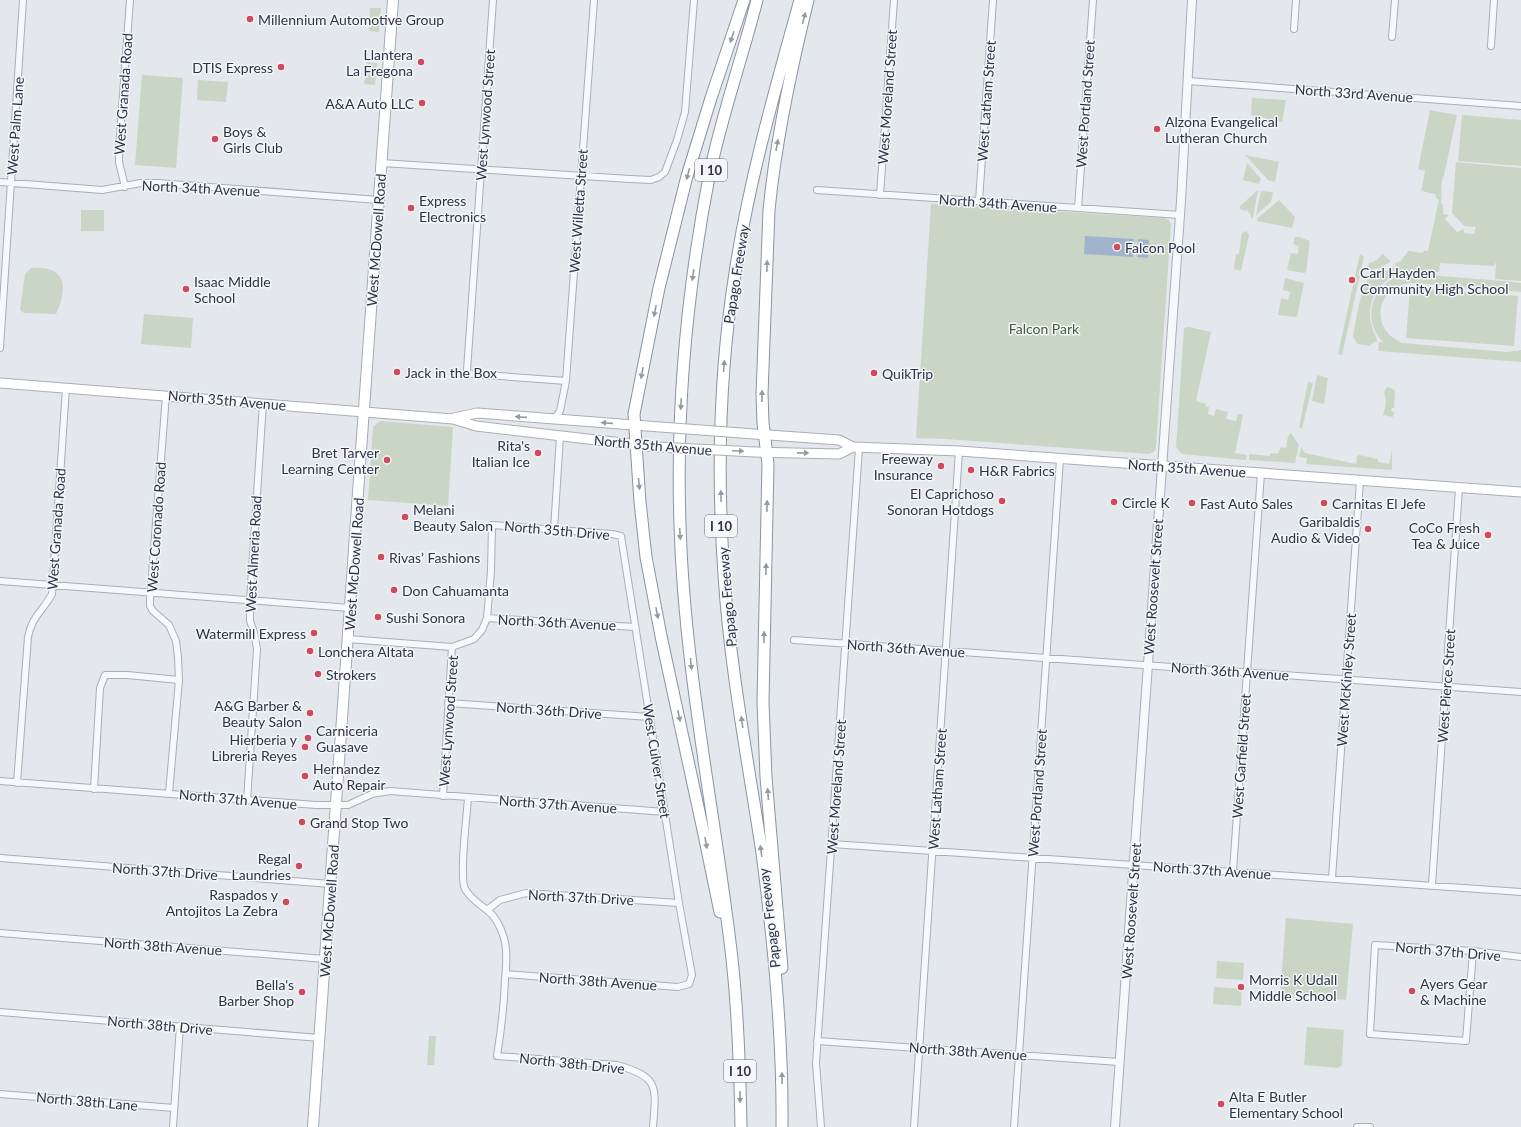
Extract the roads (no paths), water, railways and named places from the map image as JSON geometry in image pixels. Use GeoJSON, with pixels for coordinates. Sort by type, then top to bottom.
{"type":"FeatureCollection","features":[{"type":"Feature","properties":{"kind":"highway"},"geometry":{"type":"LineString","coordinates":[[737,1016],[721,921],[703,830],[661,636],[646,557],[641,445],[635,425],[634,414],[658,296],[678,209],[694,150],[744,0]]}},
{"type":"Feature","properties":{"kind":"highway","name":"I 10"},"geometry":{"type":"LineString","coordinates":[[741,1127],[740,1053],[732,953],[691,666],[683,588],[678,464],[679,426],[685,350],[700,229],[710,175],[757,0]]}},
{"type":"Feature","properties":{"kind":"highway","name":"Papago Freeway"},"geometry":{"type":"LineString","coordinates":[[782,1127],[782,1057],[772,928],[735,681],[727,613],[720,482],[721,414],[729,318],[742,229],[760,146],[800,0]]}},
{"type":"Feature","properties":{"kind":"highway"},"geometry":{"type":"LineString","coordinates":[[782,1057],[782,952],[772,854],[763,702],[768,464],[767,453],[760,434],[771,184],[776,146],[808,0]]}},
{"type":"Feature","properties":{"kind":"main road","name":"West McDowell Road"},"geometry":{"type":"LineString","coordinates":[[313,1127],[393,0]]}},
{"type":"Feature","properties":{"kind":"main road","name":"North 35th Avenue"},"geometry":{"type":"LineString","coordinates":[[0,383],[453,419],[476,426],[641,445],[767,453],[839,454],[856,448],[959,451],[1521,492]]}},
{"type":"Feature","properties":{"kind":"main road","name":"North 35th Avenue"},"geometry":{"type":"LineString","coordinates":[[453,419],[477,413],[839,440],[856,448]]}},
{"type":"Feature","properties":{"kind":"street","name":"West Palm Lane"},"geometry":{"type":"LineString","coordinates":[[0,348],[23,0]]}},
{"type":"Feature","properties":{"kind":"street","name":"West Granada Road"},"geometry":{"type":"LineString","coordinates":[[126,187],[120,167],[119,149],[130,0]]}},
{"type":"Feature","properties":{"kind":"street","name":"West Lynwood Street"},"geometry":{"type":"LineString","coordinates":[[493,0],[467,370],[468,373],[472,374],[566,381]]}},
{"type":"Feature","properties":{"kind":"street","name":"West Willetta Street"},"geometry":{"type":"LineString","coordinates":[[554,419],[560,411],[566,381],[594,0]]}},
{"type":"Feature","properties":{"kind":"street"},"geometry":{"type":"LineString","coordinates":[[382,163],[651,180],[659,177],[665,172],[677,140],[685,112],[694,0]]}},
{"type":"Feature","properties":{"kind":"street","name":"West Moreland Street"},"geometry":{"type":"LineString","coordinates":[[880,195],[894,0]]}},
{"type":"Feature","properties":{"kind":"street","name":"West Latham Street"},"geometry":{"type":"LineString","coordinates":[[979,201],[993,0]]}},
{"type":"Feature","properties":{"kind":"street","name":"West Portland Street"},"geometry":{"type":"LineString","coordinates":[[1078,208],[1093,0]]}},
{"type":"Feature","properties":{"kind":"street","name":"West Roosevelt Street"},"geometry":{"type":"LineString","coordinates":[[1115,1127],[1135,865],[1180,215],[1192,0]]}},
{"type":"Feature","properties":{"kind":"street"},"geometry":{"type":"LineString","coordinates":[[1294,29],[1296,0]]}},
{"type":"Feature","properties":{"kind":"street"},"geometry":{"type":"LineString","coordinates":[[1392,37],[1395,0]]}},
{"type":"Feature","properties":{"kind":"street"},"geometry":{"type":"LineString","coordinates":[[1490,46],[1494,0]]}},
{"type":"Feature","properties":{"kind":"street","name":"North 33rd Avenue"},"geometry":{"type":"LineString","coordinates":[[1188,81],[1521,106]]}},
{"type":"Feature","properties":{"kind":"street","name":"North 34th Avenue"},"geometry":{"type":"LineString","coordinates":[[0,182],[102,190],[126,187],[141,183],[158,183],[379,200]]}},
{"type":"Feature","properties":{"kind":"street","name":"North 34th Avenue"},"geometry":{"type":"LineString","coordinates":[[817,190],[1180,215]]}},
{"type":"Feature","properties":{"kind":"street","name":"West Granada Road"},"geometry":{"type":"LineString","coordinates":[[18,783],[28,637],[32,621],[52,594],[66,388]]}},
{"type":"Feature","properties":{"kind":"street","name":"West Coronado Road"},"geometry":{"type":"LineString","coordinates":[[166,395],[150,606],[153,611],[169,625],[176,642],[179,680],[169,793]]}},
{"type":"Feature","properties":{"kind":"street","name":"West Almeria Road"},"geometry":{"type":"LineString","coordinates":[[247,801],[257,649],[254,632],[250,621],[250,601],[263,403]]}},
{"type":"Feature","properties":{"kind":"street"},"geometry":{"type":"LineString","coordinates":[[554,530],[560,436]]}},
{"type":"Feature","properties":{"kind":"street","name":"West Moreland Street"},"geometry":{"type":"LineString","coordinates":[[821,1127],[816,1078],[817,1040],[846,643],[856,448]]}},
{"type":"Feature","properties":{"kind":"street","name":"West Latham Street"},"geometry":{"type":"LineString","coordinates":[[914,1127],[959,451]]}},
{"type":"Feature","properties":{"kind":"street","name":"West Portland Street"},"geometry":{"type":"LineString","coordinates":[[1014,1127],[1060,459]]}},
{"type":"Feature","properties":{"kind":"street","name":"West Garfield Street"},"geometry":{"type":"LineString","coordinates":[[1233,871],[1261,473]]}},
{"type":"Feature","properties":{"kind":"street","name":"West McKinley Street"},"geometry":{"type":"LineString","coordinates":[[1332,878],[1360,481]]}},
{"type":"Feature","properties":{"kind":"street","name":"West Pierce Street"},"geometry":{"type":"LineString","coordinates":[[1432,885],[1459,488]]}},
{"type":"Feature","properties":{"kind":"street","name":"North 35th Drive"},"geometry":{"type":"LineString","coordinates":[[487,618],[492,525],[612,534],[621,536]]}},
{"type":"Feature","properties":{"kind":"street","name":"West Culver Street"},"geometry":{"type":"LineString","coordinates":[[621,536],[679,903],[692,975],[689,984]]}},
{"type":"Feature","properties":{"kind":"street"},"geometry":{"type":"LineString","coordinates":[[0,581],[151,594],[350,608]]}},
{"type":"Feature","properties":{"kind":"street","name":"North 36th Avenue"},"geometry":{"type":"LineString","coordinates":[[348,639],[452,647],[474,639],[482,630],[487,618],[636,627]]}},
{"type":"Feature","properties":{"kind":"street","name":"North 36th Avenue"},"geometry":{"type":"LineString","coordinates":[[794,640],[1521,692]]}},
{"type":"Feature","properties":{"kind":"street","name":"West Lynwood Street"},"geometry":{"type":"LineString","coordinates":[[443,796],[452,647]]}},
{"type":"Feature","properties":{"kind":"street"},"geometry":{"type":"LineString","coordinates":[[94,789],[100,688],[105,675],[128,675],[179,680]]}},
{"type":"Feature","properties":{"kind":"street","name":"North 36th Drive"},"geometry":{"type":"LineString","coordinates":[[448,703],[650,717]]}},
{"type":"Feature","properties":{"kind":"street","name":"North 37th Avenue"},"geometry":{"type":"LineString","coordinates":[[0,782],[169,793],[247,801],[336,805],[348,804],[365,796],[380,792],[394,791],[468,798],[665,812]]}},
{"type":"Feature","properties":{"kind":"street"},"geometry":{"type":"LineString","coordinates":[[468,798],[464,845],[464,888],[497,922],[505,938],[506,974]]}},
{"type":"Feature","properties":{"kind":"street","name":"North 37th Avenue"},"geometry":{"type":"LineString","coordinates":[[832,844],[1521,892]]}},
{"type":"Feature","properties":{"kind":"street","name":"North 37th Drive"},"geometry":{"type":"LineString","coordinates":[[0,858],[331,884]]}},
{"type":"Feature","properties":{"kind":"street","name":"North 37th Drive"},"geometry":{"type":"LineString","coordinates":[[487,910],[500,900],[526,893],[679,903]]}},
{"type":"Feature","properties":{"kind":"street","name":"North 38th Avenue"},"geometry":{"type":"LineString","coordinates":[[0,933],[325,959]]}},
{"type":"Feature","properties":{"kind":"street","name":"North 37th Drive"},"geometry":{"type":"LineString","coordinates":[[1473,951],[1466,1041],[1370,1034],[1375,944],[1473,951],[1521,957]]}},
{"type":"Feature","properties":{"kind":"street","name":"North 38th Avenue"},"geometry":{"type":"LineString","coordinates":[[506,974],[678,987],[689,984]]}},
{"type":"Feature","properties":{"kind":"street","name":"North 38th Drive"},"geometry":{"type":"LineString","coordinates":[[506,974],[503,1020],[497,1056],[617,1065],[630,1068],[645,1075],[652,1084],[656,1096],[654,1127]]}},
{"type":"Feature","properties":{"kind":"street","name":"North 38th Drive"},"geometry":{"type":"LineString","coordinates":[[0,1012],[320,1038]]}},
{"type":"Feature","properties":{"kind":"street"},"geometry":{"type":"LineString","coordinates":[[173,1127],[180,1026]]}},
{"type":"Feature","properties":{"kind":"street","name":"North 38th Avenue"},"geometry":{"type":"LineString","coordinates":[[817,1040],[1119,1062]]}},
{"type":"Feature","properties":{"kind":"street","name":"North 38th Lane"},"geometry":{"type":"LineString","coordinates":[[0,1094],[174,1108]]}},
{"type":"Feature","properties":{"kind":"street"},"geometry":{"type":"LineString","coordinates":[[1358,1127],[1370,1127]]}},
{"type":"Feature","properties":{"kind":"water"},"geometry":{"type":"Polygon","coordinates":[[[1085,236],[1134,239],[1133,257],[1084,254],[1085,236]]]}},
{"type":"Feature","properties":{"kind":"water"},"geometry":{"type":"Polygon","coordinates":[[[1138,239],[1149,240],[1148,258],[1137,257],[1138,239]]]}},
{"type":"Feature","properties":{"kind":"place","name":"Millennium Automotive Group"},"geometry":{"type":"Point","coordinates":[250,19]}},
{"type":"Feature","properties":{"kind":"place","name":"Llantera La Fregona"},"geometry":{"type":"Point","coordinates":[421,62]}},
{"type":"Feature","properties":{"kind":"place","name":"DTIS Express"},"geometry":{"type":"Point","coordinates":[281,67]}},
{"type":"Feature","properties":{"kind":"place","name":"A&A Auto LLC"},"geometry":{"type":"Point","coordinates":[422,103]}},
{"type":"Feature","properties":{"kind":"place","name":"Alzona Evangelical Lutheran Church"},"geometry":{"type":"Point","coordinates":[1157,129]}},
{"type":"Feature","properties":{"kind":"place","name":"Boys & Girls Club"},"geometry":{"type":"Point","coordinates":[215,139]}},
{"type":"Feature","properties":{"kind":"place","name":"Express Electronics"},"geometry":{"type":"Point","coordinates":[411,208]}},
{"type":"Feature","properties":{"kind":"place","name":"Falcon Pool"},"geometry":{"type":"Point","coordinates":[1117,247]}},
{"type":"Feature","properties":{"kind":"place","name":"Carl Hayden Community High School"},"geometry":{"type":"Point","coordinates":[1352,280]}},
{"type":"Feature","properties":{"kind":"place","name":"Isaac Middle School"},"geometry":{"type":"Point","coordinates":[186,289]}},
{"type":"Feature","properties":{"kind":"place","name":"Jack in the Box"},"geometry":{"type":"Point","coordinates":[397,372]}},
{"type":"Feature","properties":{"kind":"place","name":"QuikTrip"},"geometry":{"type":"Point","coordinates":[874,373]}},
{"type":"Feature","properties":{"kind":"place","name":"Rita's Italian Ice"},"geometry":{"type":"Point","coordinates":[538,453]}},
{"type":"Feature","properties":{"kind":"place","name":"Bret Tarver Learning Center"},"geometry":{"type":"Point","coordinates":[387,460]}},
{"type":"Feature","properties":{"kind":"place","name":"Freeway Insurance"},"geometry":{"type":"Point","coordinates":[941,466]}},
{"type":"Feature","properties":{"kind":"place","name":"H&R Fabrics"},"geometry":{"type":"Point","coordinates":[971,470]}},
{"type":"Feature","properties":{"kind":"place","name":"El Caprichoso Sonoran Hotdogs"},"geometry":{"type":"Point","coordinates":[1002,501]}},
{"type":"Feature","properties":{"kind":"place","name":"Circle K"},"geometry":{"type":"Point","coordinates":[1114,502]}},
{"type":"Feature","properties":{"kind":"place","name":"Fast Auto Sales"},"geometry":{"type":"Point","coordinates":[1192,503]}},
{"type":"Feature","properties":{"kind":"place","name":"Carnitas El Jefe"},"geometry":{"type":"Point","coordinates":[1324,503]}},
{"type":"Feature","properties":{"kind":"place","name":"Melani Beauty Salon"},"geometry":{"type":"Point","coordinates":[405,517]}},
{"type":"Feature","properties":{"kind":"place","name":"Garibaldis Audio & Video"},"geometry":{"type":"Point","coordinates":[1368,529]}},
{"type":"Feature","properties":{"kind":"place","name":"CoCo Fresh Tea & Juice"},"geometry":{"type":"Point","coordinates":[1488,535]}},
{"type":"Feature","properties":{"kind":"place","name":"Rivas’ Fashions"},"geometry":{"type":"Point","coordinates":[381,557]}},
{"type":"Feature","properties":{"kind":"place","name":"Don Cahuamanta"},"geometry":{"type":"Point","coordinates":[394,590]}},
{"type":"Feature","properties":{"kind":"place","name":"Sushi Sonora"},"geometry":{"type":"Point","coordinates":[378,617]}},
{"type":"Feature","properties":{"kind":"place","name":"Watermill Express"},"geometry":{"type":"Point","coordinates":[314,633]}},
{"type":"Feature","properties":{"kind":"place","name":"Lonchera Altata"},"geometry":{"type":"Point","coordinates":[310,651]}},
{"type":"Feature","properties":{"kind":"place","name":"Strokers"},"geometry":{"type":"Point","coordinates":[318,674]}},
{"type":"Feature","properties":{"kind":"place","name":"A&G Barber & Beauty Salon"},"geometry":{"type":"Point","coordinates":[310,713]}},
{"type":"Feature","properties":{"kind":"place","name":"Carniceria Guasave"},"geometry":{"type":"Point","coordinates":[308,738]}},
{"type":"Feature","properties":{"kind":"place","name":"Hierberia y Libreria Reyes"},"geometry":{"type":"Point","coordinates":[305,747]}},
{"type":"Feature","properties":{"kind":"place","name":"Hernandez Auto Repair"},"geometry":{"type":"Point","coordinates":[305,776]}},
{"type":"Feature","properties":{"kind":"place","name":"Grand Stop Two"},"geometry":{"type":"Point","coordinates":[302,822]}},
{"type":"Feature","properties":{"kind":"place","name":"Regal Laundries"},"geometry":{"type":"Point","coordinates":[299,866]}},
{"type":"Feature","properties":{"kind":"place","name":"Raspados y Antojitos La Zebra"},"geometry":{"type":"Point","coordinates":[286,902]}},
{"type":"Feature","properties":{"kind":"place","name":"Morris K Udall Middle School"},"geometry":{"type":"Point","coordinates":[1241,987]}},
{"type":"Feature","properties":{"kind":"place","name":"Ayers Gear & Machine"},"geometry":{"type":"Point","coordinates":[1412,991]}},
{"type":"Feature","properties":{"kind":"place","name":"Bella's Barber Shop"},"geometry":{"type":"Point","coordinates":[302,992]}},
{"type":"Feature","properties":{"kind":"place","name":"Alta E Butler Elementary School"},"geometry":{"type":"Point","coordinates":[1221,1104]}},
{"type":"Feature","properties":{"kind":"park label","name":"Falcon Park"},"geometry":{"type":"Point","coordinates":[1044,328]}}]}
